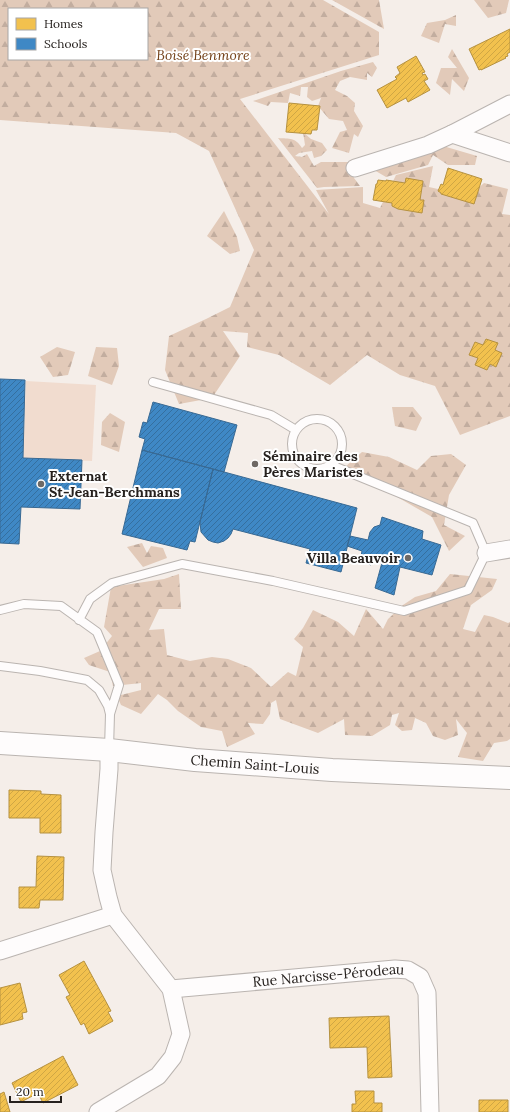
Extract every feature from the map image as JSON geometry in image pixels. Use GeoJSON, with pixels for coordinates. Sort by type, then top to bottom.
{"type":"FeatureCollection","features":[{"type":"Feature","properties":{"kind":"street"},"geometry":{"type":"LineString","coordinates":[[355,168],[428,145],[510,104]]}},
{"type":"Feature","properties":{"kind":"street"},"geometry":{"type":"LineString","coordinates":[[452,134],[510,152]]}},
{"type":"Feature","properties":{"kind":"street"},"geometry":{"type":"LineString","coordinates":[[486,553],[510,549]]}},
{"type":"Feature","properties":{"kind":"street","name":"Chemin Saint-Louis"},"geometry":{"type":"LineString","coordinates":[[0,743],[109,750],[195,760],[324,769],[510,778]]}},
{"type":"Feature","properties":{"kind":"street"},"geometry":{"type":"LineString","coordinates":[[98,1112],[158,1076],[173,1057],[181,1034],[171,989],[113,915],[108,897],[102,870],[109,750]]}},
{"type":"Feature","properties":{"kind":"street"},"geometry":{"type":"LineString","coordinates":[[0,952],[113,915]]}},
{"type":"Feature","properties":{"kind":"street","name":"Rue Narcisse-Pérodeau"},"geometry":{"type":"LineString","coordinates":[[171,989],[395,969],[408,970],[420,978],[427,993],[430,1112]]}},
{"type":"Feature","properties":{"kind":"lane"},"geometry":{"type":"LineString","coordinates":[[154,382],[271,415],[296,430]]}},
{"type":"Feature","properties":{"kind":"lane"},"geometry":{"type":"LineString","coordinates":[[308,420],[324,420],[331,423],[341,436],[342,444],[339,456],[331,465],[323,468],[315,469],[307,467],[294,455],[292,447],[296,430],[301,424],[308,420]]}},
{"type":"Feature","properties":{"kind":"lane"},"geometry":{"type":"LineString","coordinates":[[79,620],[90,599],[112,583],[182,564],[273,581],[404,611],[468,590],[486,553],[473,523],[331,465]]}},
{"type":"Feature","properties":{"kind":"lane"},"geometry":{"type":"LineString","coordinates":[[0,610],[24,604],[61,606],[97,632],[119,685],[110,714]]}},
{"type":"Feature","properties":{"kind":"lane"},"geometry":{"type":"LineString","coordinates":[[0,666],[40,671],[88,680],[99,690],[108,706],[110,714],[109,750]]}},
{"type":"Feature","properties":{"kind":"shaded area"},"geometry":{"type":"Polygon","coordinates":[[[26,381],[96,385],[92,461],[23,458],[26,381]]]}},
{"type":"Feature","properties":{"kind":"green space","name":"Boisé Benmore"},"geometry":{"type":"Polygon","coordinates":[[[0,0],[323,0],[379,32],[379,55],[240,99],[329,214],[316,190],[363,187],[363,203],[380,208],[396,175],[433,166],[429,187],[469,196],[484,183],[508,189],[502,214],[510,215],[510,416],[460,435],[435,386],[400,375],[367,355],[330,385],[279,355],[247,347],[248,333],[223,331],[240,356],[212,398],[179,404],[165,370],[169,336],[230,307],[254,250],[209,151],[176,133],[0,120],[0,0]]]}},
{"type":"Feature","properties":{"kind":"green space"},"geometry":{"type":"Polygon","coordinates":[[[332,0],[379,0],[384,29],[332,0]]]}},
{"type":"Feature","properties":{"kind":"green space"},"geometry":{"type":"Polygon","coordinates":[[[474,0],[509,0],[506,13],[488,18],[474,0]]]}},
{"type":"Feature","properties":{"kind":"green space"},"geometry":{"type":"Polygon","coordinates":[[[456,15],[456,26],[445,24],[439,43],[421,36],[427,23],[445,20],[456,15]]]}},
{"type":"Feature","properties":{"kind":"green space"},"geometry":{"type":"Polygon","coordinates":[[[452,49],[469,78],[464,91],[452,79],[450,95],[436,83],[441,68],[457,68],[448,57],[452,49]]]}},
{"type":"Feature","properties":{"kind":"green space"},"geometry":{"type":"Polygon","coordinates":[[[373,62],[377,68],[372,77],[367,73],[367,80],[350,77],[340,81],[335,90],[347,96],[355,103],[354,111],[363,126],[358,137],[354,134],[349,153],[332,148],[340,132],[347,130],[343,121],[329,119],[318,106],[321,98],[312,101],[307,97],[308,87],[301,87],[300,96],[290,93],[288,103],[271,102],[268,106],[253,101],[341,71],[373,62]]]}},
{"type":"Feature","properties":{"kind":"green space"},"geometry":{"type":"Polygon","coordinates":[[[303,132],[311,139],[322,143],[327,150],[321,156],[314,158],[312,151],[299,153],[295,156],[302,157],[307,154],[314,166],[321,162],[348,162],[354,178],[360,186],[317,188],[278,138],[294,140],[302,148],[305,145],[303,132]]]}},
{"type":"Feature","properties":{"kind":"green space"},"geometry":{"type":"Polygon","coordinates":[[[443,146],[477,156],[475,165],[448,165],[433,155],[428,165],[386,177],[374,170],[443,146]]]}},
{"type":"Feature","properties":{"kind":"green space"},"geometry":{"type":"Polygon","coordinates":[[[224,211],[237,237],[240,251],[230,254],[207,236],[224,211]]]}},
{"type":"Feature","properties":{"kind":"green space"},"geometry":{"type":"Polygon","coordinates":[[[57,347],[75,352],[68,375],[53,377],[40,357],[57,347]]]}},
{"type":"Feature","properties":{"kind":"green space"},"geometry":{"type":"Polygon","coordinates":[[[96,347],[117,348],[119,366],[112,385],[88,376],[96,347]]]}},
{"type":"Feature","properties":{"kind":"green space"},"geometry":{"type":"Polygon","coordinates":[[[392,407],[413,407],[422,418],[416,431],[395,426],[392,407]]]}},
{"type":"Feature","properties":{"kind":"green space"},"geometry":{"type":"Polygon","coordinates":[[[110,413],[125,422],[119,452],[101,445],[102,422],[110,413]]]}},
{"type":"Feature","properties":{"kind":"green space"},"geometry":{"type":"Polygon","coordinates":[[[362,452],[389,457],[417,470],[431,456],[451,454],[466,465],[449,495],[444,525],[465,536],[449,551],[432,517],[345,467],[362,452]]]}},
{"type":"Feature","properties":{"kind":"green space"},"geometry":{"type":"Polygon","coordinates":[[[142,543],[147,553],[151,546],[163,548],[167,558],[143,567],[127,547],[142,543]]]}},
{"type":"Feature","properties":{"kind":"green space"},"geometry":{"type":"Polygon","coordinates":[[[179,574],[181,609],[159,609],[149,630],[164,629],[167,655],[190,661],[212,657],[228,659],[251,668],[271,687],[288,672],[296,676],[303,647],[294,639],[303,628],[313,610],[338,622],[354,636],[366,609],[383,629],[388,619],[403,605],[415,597],[436,591],[450,574],[497,579],[492,590],[471,605],[463,629],[475,632],[484,615],[508,623],[510,622],[510,739],[507,741],[494,743],[483,761],[458,757],[467,733],[456,719],[458,735],[445,740],[433,736],[426,723],[415,718],[412,730],[402,731],[395,725],[399,713],[392,715],[390,725],[372,736],[345,735],[344,719],[318,733],[280,719],[276,700],[271,703],[270,714],[263,724],[248,723],[255,734],[227,747],[222,731],[201,727],[178,711],[167,700],[158,694],[141,714],[121,705],[117,696],[141,690],[141,683],[113,686],[110,672],[89,665],[84,658],[100,651],[112,636],[104,627],[111,587],[164,579],[179,574]]]}},
{"type":"Feature","properties":{"kind":"building: Homes"},"geometry":{"type":"Polygon","coordinates":[[[510,29],[510,52],[507,54],[508,56],[479,70],[469,49],[510,29]]]}},
{"type":"Feature","properties":{"kind":"building: Homes"},"geometry":{"type":"Polygon","coordinates":[[[416,56],[425,72],[422,73],[423,75],[425,74],[428,79],[424,81],[430,90],[408,102],[406,98],[387,108],[377,90],[397,79],[395,77],[400,73],[397,67],[416,56]]]}},
{"type":"Feature","properties":{"kind":"building: Homes"},"geometry":{"type":"Polygon","coordinates":[[[289,103],[320,106],[317,130],[312,130],[311,134],[286,132],[289,103]]]}},
{"type":"Feature","properties":{"kind":"building: Homes"},"geometry":{"type":"Polygon","coordinates":[[[448,168],[482,179],[474,204],[441,194],[438,191],[441,184],[443,185],[448,168]]]}},
{"type":"Feature","properties":{"kind":"building: Homes"},"geometry":{"type":"Polygon","coordinates":[[[406,178],[423,181],[420,200],[424,200],[422,213],[398,209],[392,206],[392,203],[373,200],[378,180],[405,183],[406,178]]]}},
{"type":"Feature","properties":{"kind":"building: Homes"},"geometry":{"type":"Polygon","coordinates":[[[486,339],[498,343],[495,350],[502,353],[496,367],[490,364],[487,370],[475,365],[478,358],[469,355],[475,342],[483,345],[486,339]]]}},
{"type":"Feature","properties":{"kind":"building: Homes"},"geometry":{"type":"Polygon","coordinates":[[[9,790],[41,791],[41,794],[61,795],[61,833],[40,833],[40,818],[9,818],[9,790]]]}},
{"type":"Feature","properties":{"kind":"building: Homes"},"geometry":{"type":"Polygon","coordinates":[[[37,856],[64,857],[63,900],[40,900],[39,908],[19,908],[19,887],[36,887],[37,856]]]}},
{"type":"Feature","properties":{"kind":"building: Homes"},"geometry":{"type":"Polygon","coordinates":[[[84,961],[111,1011],[108,1012],[113,1021],[89,1034],[84,1023],[81,1025],[66,997],[70,995],[59,975],[84,961]]]}},
{"type":"Feature","properties":{"kind":"building: Homes"},"geometry":{"type":"Polygon","coordinates":[[[20,983],[27,1012],[22,1013],[23,1019],[0,1025],[0,988],[20,983]]]}},
{"type":"Feature","properties":{"kind":"building: Homes"},"geometry":{"type":"Polygon","coordinates":[[[389,1016],[392,1077],[368,1078],[367,1047],[330,1048],[329,1018],[389,1016]]]}},
{"type":"Feature","properties":{"kind":"building: Homes"},"geometry":{"type":"Polygon","coordinates":[[[63,1056],[78,1085],[43,1103],[38,1093],[21,1102],[12,1083],[63,1056]]]}},
{"type":"Feature","properties":{"kind":"building: Homes"},"geometry":{"type":"Polygon","coordinates":[[[355,1091],[374,1091],[374,1103],[382,1103],[382,1112],[352,1112],[352,1104],[356,1104],[355,1091]]]}},
{"type":"Feature","properties":{"kind":"building: Homes"},"geometry":{"type":"Polygon","coordinates":[[[4,1092],[10,1112],[0,1112],[0,1094],[4,1092]]]}},
{"type":"Feature","properties":{"kind":"building: Homes"},"geometry":{"type":"Polygon","coordinates":[[[479,1100],[508,1100],[508,1112],[479,1112],[479,1100]]]}},
{"type":"Feature","properties":{"kind":"building: Schools","name":"Externat St-Jean-Berchmans"},"geometry":{"type":"Polygon","coordinates":[[[0,379],[25,380],[23,458],[82,460],[80,509],[21,507],[19,544],[0,543],[0,379]]]}},
{"type":"Feature","properties":{"kind":"building: Schools"},"geometry":{"type":"Polygon","coordinates":[[[153,402],[237,425],[224,472],[142,450],[145,439],[139,437],[143,422],[147,423],[153,402]]]}},
{"type":"Feature","properties":{"kind":"building: Schools"},"geometry":{"type":"Polygon","coordinates":[[[142,450],[213,469],[195,542],[190,541],[187,550],[122,534],[142,450]]]}},
{"type":"Feature","properties":{"kind":"building: Schools"},"geometry":{"type":"Polygon","coordinates":[[[213,469],[357,508],[341,572],[306,563],[310,549],[233,529],[228,538],[224,541],[218,543],[208,540],[201,532],[200,522],[213,469]]]}},
{"type":"Feature","properties":{"kind":"building: Schools","name":"Villa Beauvoir"},"geometry":{"type":"Polygon","coordinates":[[[382,517],[423,531],[422,539],[441,545],[432,575],[400,567],[394,595],[375,588],[383,559],[374,556],[371,565],[363,561],[361,556],[362,551],[347,546],[350,536],[368,540],[370,532],[374,527],[380,525],[382,517]]]}},
{"type":"Feature","properties":{"kind":"place","name":"Séminaire des Pères Maristes"},"geometry":{"type":"Point","coordinates":[255,464]}},
{"type":"Feature","properties":{"kind":"place","name":"Externat St-Jean-Berchmans"},"geometry":{"type":"Point","coordinates":[41,484]}},
{"type":"Feature","properties":{"kind":"place","name":"Villa Beauvoir"},"geometry":{"type":"Point","coordinates":[408,558]}}]}
